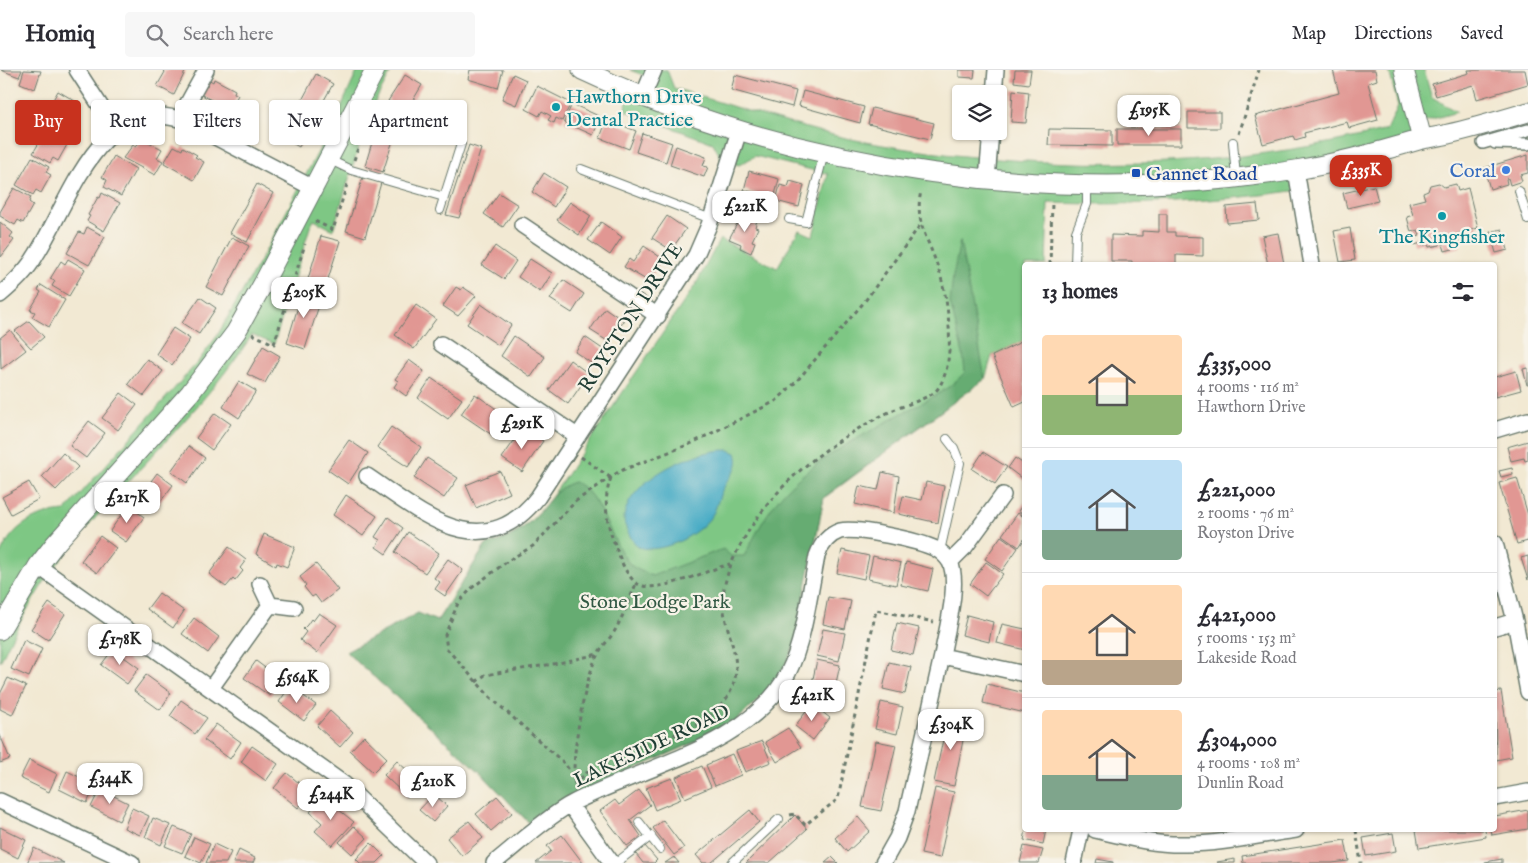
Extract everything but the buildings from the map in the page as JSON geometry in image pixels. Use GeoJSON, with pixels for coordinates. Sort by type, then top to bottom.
{"type":"FeatureCollection","features":[{"type":"Feature","properties":{"kind":"street"},"geometry":{"type":"LineString","coordinates":[[77,70],[96,100]]}},
{"type":"Feature","properties":{"kind":"street"},"geometry":{"type":"LineString","coordinates":[[189,100],[206,70]]}},
{"type":"Feature","properties":{"kind":"street"},"geometry":{"type":"LineString","coordinates":[[0,630],[38,566],[76,519],[190,393],[220,355],[250,310],[375,70]]}},
{"type":"Feature","properties":{"kind":"street"},"geometry":{"type":"LineString","coordinates":[[582,70],[643,96],[739,131],[824,153],[870,162],[987,178],[1088,184],[1162,183],[1296,170],[1378,153],[1422,139],[1452,134],[1528,112]]}},
{"type":"Feature","properties":{"kind":"street"},"geometry":{"type":"LineString","coordinates":[[643,96],[654,70]]}},
{"type":"Feature","properties":{"kind":"street"},"geometry":{"type":"LineString","coordinates":[[995,85],[996,70]]}},
{"type":"Feature","properties":{"kind":"street"},"geometry":{"type":"LineString","coordinates":[[1404,70],[1422,139]]}},
{"type":"Feature","properties":{"kind":"street"},"geometry":{"type":"LineString","coordinates":[[1528,130],[1483,143],[1528,144]]}},
{"type":"Feature","properties":{"kind":"street","name":"ROYSTON DRIVE"},"geometry":{"type":"LineString","coordinates":[[367,476],[443,525],[464,530],[493,529],[513,522],[526,511],[658,316],[696,255],[711,219],[739,131]]}},
{"type":"Feature","properties":{"kind":"street"},"geometry":{"type":"LineString","coordinates":[[987,178],[990,140]]}},
{"type":"Feature","properties":{"kind":"street"},"geometry":{"type":"LineString","coordinates":[[0,294],[17,280],[35,257],[93,153],[101,145]]}},
{"type":"Feature","properties":{"kind":"street"},"geometry":{"type":"LineString","coordinates":[[233,145],[313,188]]}},
{"type":"Feature","properties":{"kind":"street"},"geometry":{"type":"LineString","coordinates":[[1296,170],[1311,262]]}},
{"type":"Feature","properties":{"kind":"street"},"geometry":{"type":"LineString","coordinates":[[522,225],[658,316]]}},
{"type":"Feature","properties":{"kind":"street"},"geometry":{"type":"LineString","coordinates":[[441,344],[577,436]]}},
{"type":"Feature","properties":{"kind":"street"},"geometry":{"type":"LineString","coordinates":[[1497,429],[1528,420]]}},
{"type":"Feature","properties":{"kind":"street"},"geometry":{"type":"LineString","coordinates":[[883,863],[897,838],[907,811],[942,656],[955,580],[945,556],[965,547],[1003,495]]}},
{"type":"Feature","properties":{"kind":"street","name":"LAKESIDE ROAD"},"geometry":{"type":"LineString","coordinates":[[494,863],[544,822],[570,805],[730,734],[760,710],[780,686],[792,663],[817,556],[822,546],[832,534],[858,531],[923,544],[945,556]]}},
{"type":"Feature","properties":{"kind":"street"},"geometry":{"type":"LineString","coordinates":[[1497,551],[1515,621],[1528,692]]}},
{"type":"Feature","properties":{"kind":"street"},"geometry":{"type":"LineString","coordinates":[[38,566],[344,784],[426,863]]}},
{"type":"Feature","properties":{"kind":"street"},"geometry":{"type":"LineString","coordinates":[[260,584],[270,605]]}},
{"type":"Feature","properties":{"kind":"street"},"geometry":{"type":"LineString","coordinates":[[211,688],[270,605]]}},
{"type":"Feature","properties":{"kind":"street"},"geometry":{"type":"LineString","coordinates":[[270,605],[294,608]]}},
{"type":"Feature","properties":{"kind":"street"},"geometry":{"type":"LineString","coordinates":[[1497,626],[1515,621]]}},
{"type":"Feature","properties":{"kind":"street"},"geometry":{"type":"LineString","coordinates":[[942,656],[1022,673]]}},
{"type":"Feature","properties":{"kind":"street"},"geometry":{"type":"LineString","coordinates":[[1497,798],[1528,792]]}},
{"type":"Feature","properties":{"kind":"street"},"geometry":{"type":"LineString","coordinates":[[0,801],[129,862]]}},
{"type":"Feature","properties":{"kind":"street"},"geometry":{"type":"LineString","coordinates":[[570,805],[612,863]]}},
{"type":"Feature","properties":{"kind":"street"},"geometry":{"type":"LineString","coordinates":[[1074,863],[1082,832]]}},
{"type":"Feature","properties":{"kind":"street"},"geometry":{"type":"LineString","coordinates":[[1104,832],[1138,840],[1185,844],[1277,832]]}},
{"type":"Feature","properties":{"kind":"lane"},"geometry":{"type":"LineString","coordinates":[[1236,139],[1236,177]]}},
{"type":"Feature","properties":{"kind":"lane"},"geometry":{"type":"LineString","coordinates":[[440,210],[461,145]]}},
{"type":"Feature","properties":{"kind":"lane"},"geometry":{"type":"LineString","coordinates":[[789,220],[806,222],[824,153]]}},
{"type":"Feature","properties":{"kind":"lane"},"geometry":{"type":"LineString","coordinates":[[328,159],[351,170],[444,197]]}},
{"type":"Feature","properties":{"kind":"lane"},"geometry":{"type":"LineString","coordinates":[[581,169],[711,219]]}},
{"type":"Feature","properties":{"kind":"lane"},"geometry":{"type":"LineString","coordinates":[[1075,262],[1076,232],[1087,204],[1088,184]]}},
{"type":"Feature","properties":{"kind":"lane"},"geometry":{"type":"LineString","coordinates":[[1519,191],[1528,220]]}},
{"type":"Feature","properties":{"kind":"lane"},"geometry":{"type":"LineString","coordinates":[[945,556],[960,463],[954,448],[947,439]]}},
{"type":"Feature","properties":{"kind":"lane"},"geometry":{"type":"LineString","coordinates":[[732,863],[779,819]]}},
{"type":"Feature","properties":{"kind":"lane"},"geometry":{"type":"LineString","coordinates":[[639,822],[660,849]]}},
{"type":"Feature","properties":{"kind":"lane"},"geometry":{"type":"LineString","coordinates":[[616,863],[651,836]]}},
{"type":"Feature","properties":{"kind":"path"},"geometry":{"type":"LineString","coordinates":[[1236,139],[1259,70]]}},
{"type":"Feature","properties":{"kind":"path"},"geometry":{"type":"LineString","coordinates":[[572,789],[592,768],[608,759],[684,730],[702,720],[726,700],[735,679],[737,668],[724,602],[730,564],[763,511],[794,475],[841,441],[886,414],[930,395],[940,386],[949,353],[945,301],[938,267],[921,224],[918,207],[922,191]]}},
{"type":"Feature","properties":{"kind":"path"},"geometry":{"type":"LineString","coordinates":[[1050,262],[1052,203]]}},
{"type":"Feature","properties":{"kind":"path"},"geometry":{"type":"LineString","coordinates":[[575,784],[573,776],[565,764],[476,682],[447,648],[445,636],[458,603],[474,587],[509,560],[533,546],[576,501],[611,478],[639,462],[703,438],[776,401],[865,301],[921,224]]}},
{"type":"Feature","properties":{"kind":"path"},"geometry":{"type":"LineString","coordinates":[[252,334],[274,344],[307,236]]}},
{"type":"Feature","properties":{"kind":"path"},"geometry":{"type":"LineString","coordinates":[[575,453],[611,478]]}},
{"type":"Feature","properties":{"kind":"path"},"geometry":{"type":"LineString","coordinates":[[611,478],[607,499],[608,523],[626,572],[636,584],[647,587],[660,586],[730,564]]}},
{"type":"Feature","properties":{"kind":"path"},"geometry":{"type":"LineString","coordinates":[[573,776],[586,686],[598,654],[614,632],[636,584]]}},
{"type":"Feature","properties":{"kind":"path"},"geometry":{"type":"LineString","coordinates":[[779,819],[795,814],[805,825],[838,799],[876,610],[947,624]]}},
{"type":"Feature","properties":{"kind":"path"},"geometry":{"type":"LineString","coordinates":[[476,682],[485,675],[559,663],[598,654]]}},
{"type":"Feature","properties":{"kind":"path"},"geometry":{"type":"LineString","coordinates":[[1356,832],[1361,863]]}},
{"type":"Feature","properties":{"kind":"green space"},"geometry":{"type":"Polygon","coordinates":[[[358,70],[392,70],[376,100],[350,100],[350,145],[359,145],[333,230],[314,220],[310,227],[274,344],[252,335],[208,394],[109,502],[62,558],[28,608],[0,662],[0,555],[5,545],[18,529],[34,518],[65,511],[197,363],[217,336],[265,252],[322,145],[340,145],[340,109],[358,70]]]}},
{"type":"Feature","properties":{"kind":"green space","name":"Stone Lodge Park"},"geometry":{"type":"Polygon","coordinates":[[[630,70],[667,70],[674,88],[837,136],[874,144],[930,152],[1037,162],[1138,163],[1237,157],[1337,141],[1387,130],[1398,106],[1389,70],[1424,70],[1432,97],[1457,112],[1418,123],[1422,139],[1296,170],[1300,190],[1237,198],[1174,202],[1048,203],[1046,262],[1022,262],[1022,341],[992,356],[985,379],[824,498],[813,554],[696,742],[601,784],[531,825],[479,771],[346,652],[418,613],[437,621],[486,545],[507,537],[532,520],[553,495],[696,284],[720,239],[777,268],[799,230],[813,236],[828,174],[755,156],[739,165],[722,160],[713,143],[624,110],[631,92],[651,78],[630,70]]]}},
{"type":"Feature","properties":{"kind":"green space"},"geometry":{"type":"Polygon","coordinates":[[[960,241],[985,379],[824,497],[794,647],[776,683],[732,725],[601,784],[531,825],[479,771],[346,652],[418,613],[437,621],[486,545],[506,538],[524,528],[556,492],[567,484],[574,482],[583,487],[591,496],[617,545],[631,565],[638,570],[652,576],[723,549],[731,556],[744,556],[772,507],[801,476],[848,444],[932,398],[958,380],[965,372],[963,354],[950,303],[960,241]]]}},
{"type":"Feature","properties":{"kind":"water"},"geometry":{"type":"Polygon","coordinates":[[[729,450],[736,453],[736,467],[722,490],[714,512],[708,520],[691,535],[680,541],[658,548],[638,547],[626,529],[624,516],[629,502],[639,490],[651,478],[683,460],[715,451],[729,450]]]}},
{"type":"Feature","properties":{"kind":"place","name":"Hawthorn Drive Dental Practice"},"geometry":{"type":"Point","coordinates":[556,107]}},
{"type":"Feature","properties":{"kind":"place","name":"Coral"},"geometry":{"type":"Point","coordinates":[1506,170]}},
{"type":"Feature","properties":{"kind":"place","name":"Gannet Road"},"geometry":{"type":"Point","coordinates":[1136,173]}},
{"type":"Feature","properties":{"kind":"place","name":"The Kingfisher"},"geometry":{"type":"Point","coordinates":[1442,216]}}]}
